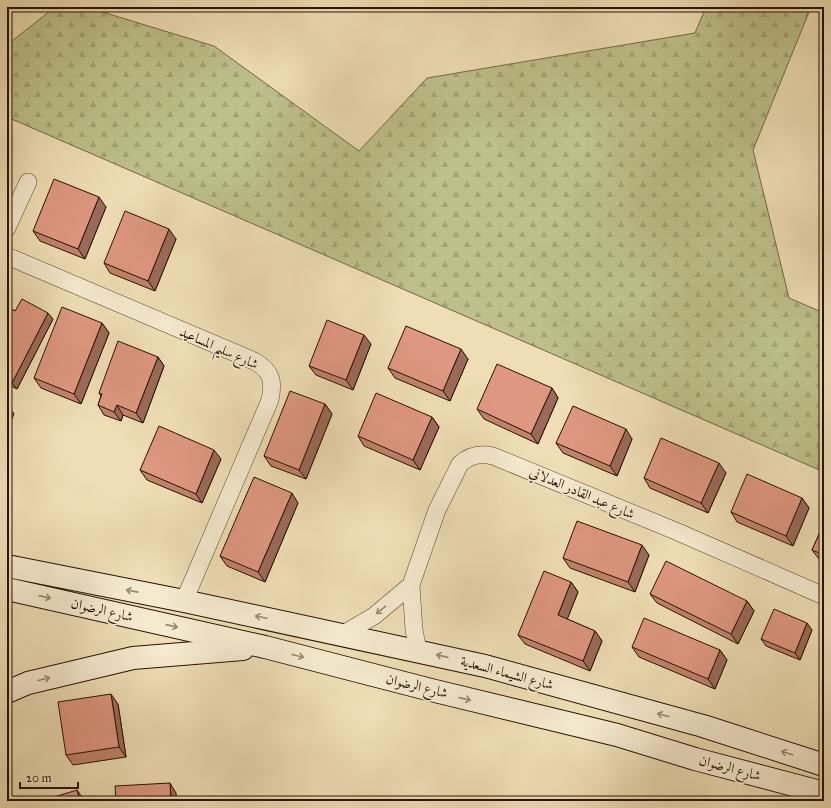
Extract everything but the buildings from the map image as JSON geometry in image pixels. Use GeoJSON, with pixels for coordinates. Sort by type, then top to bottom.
{"type":"FeatureCollection","features":[{"type":"Feature","properties":{"kind":"main road","name":"شارع الرضوان"},"geometry":{"type":"LineString","coordinates":[[7,566],[184,601]]}},
{"type":"Feature","properties":{"kind":"main road","name":"شارع الرضوان"},"geometry":{"type":"LineString","coordinates":[[7,589],[265,648],[617,735],[695,759],[824,793]]}},
{"type":"Feature","properties":{"kind":"main road","name":"شارع الشيماء السعدية"},"geometry":{"type":"LineString","coordinates":[[184,601],[418,650],[484,666],[703,726],[824,765]]}},
{"type":"Feature","properties":{"kind":"main road"},"geometry":{"type":"LineString","coordinates":[[7,692],[28,683],[133,658],[265,648]]}},
{"type":"Feature","properties":{"kind":"main road"},"geometry":{"type":"LineString","coordinates":[[617,735],[625,705]]}},
{"type":"Feature","properties":{"kind":"main road"},"geometry":{"type":"LineString","coordinates":[[695,759],[703,726]]}},
{"type":"Feature","properties":{"kind":"street"},"geometry":{"type":"LineString","coordinates":[[7,228],[28,182]]}},
{"type":"Feature","properties":{"kind":"street","name":"شارع سليم المساعيد"},"geometry":{"type":"LineString","coordinates":[[7,256],[254,361],[262,365],[267,371],[271,380],[272,389],[270,400],[184,601]]}},
{"type":"Feature","properties":{"kind":"street","name":"شارع عبد القادر العدلاني"},"geometry":{"type":"LineString","coordinates":[[418,650],[414,630],[411,585],[437,510],[460,464],[466,459],[477,454],[493,456],[678,532],[824,596]]}},
{"type":"Feature","properties":{"kind":"street"},"geometry":{"type":"LineString","coordinates":[[343,634],[374,616],[411,585]]}},
{"type":"Feature","properties":{"kind":"green space"},"geometry":{"type":"Polygon","coordinates":[[[55,7],[86,7],[214,46],[359,151],[427,78],[695,33],[706,7],[811,7],[753,150],[789,298],[824,313],[824,472],[7,117],[7,45],[55,7]]]}}]}
